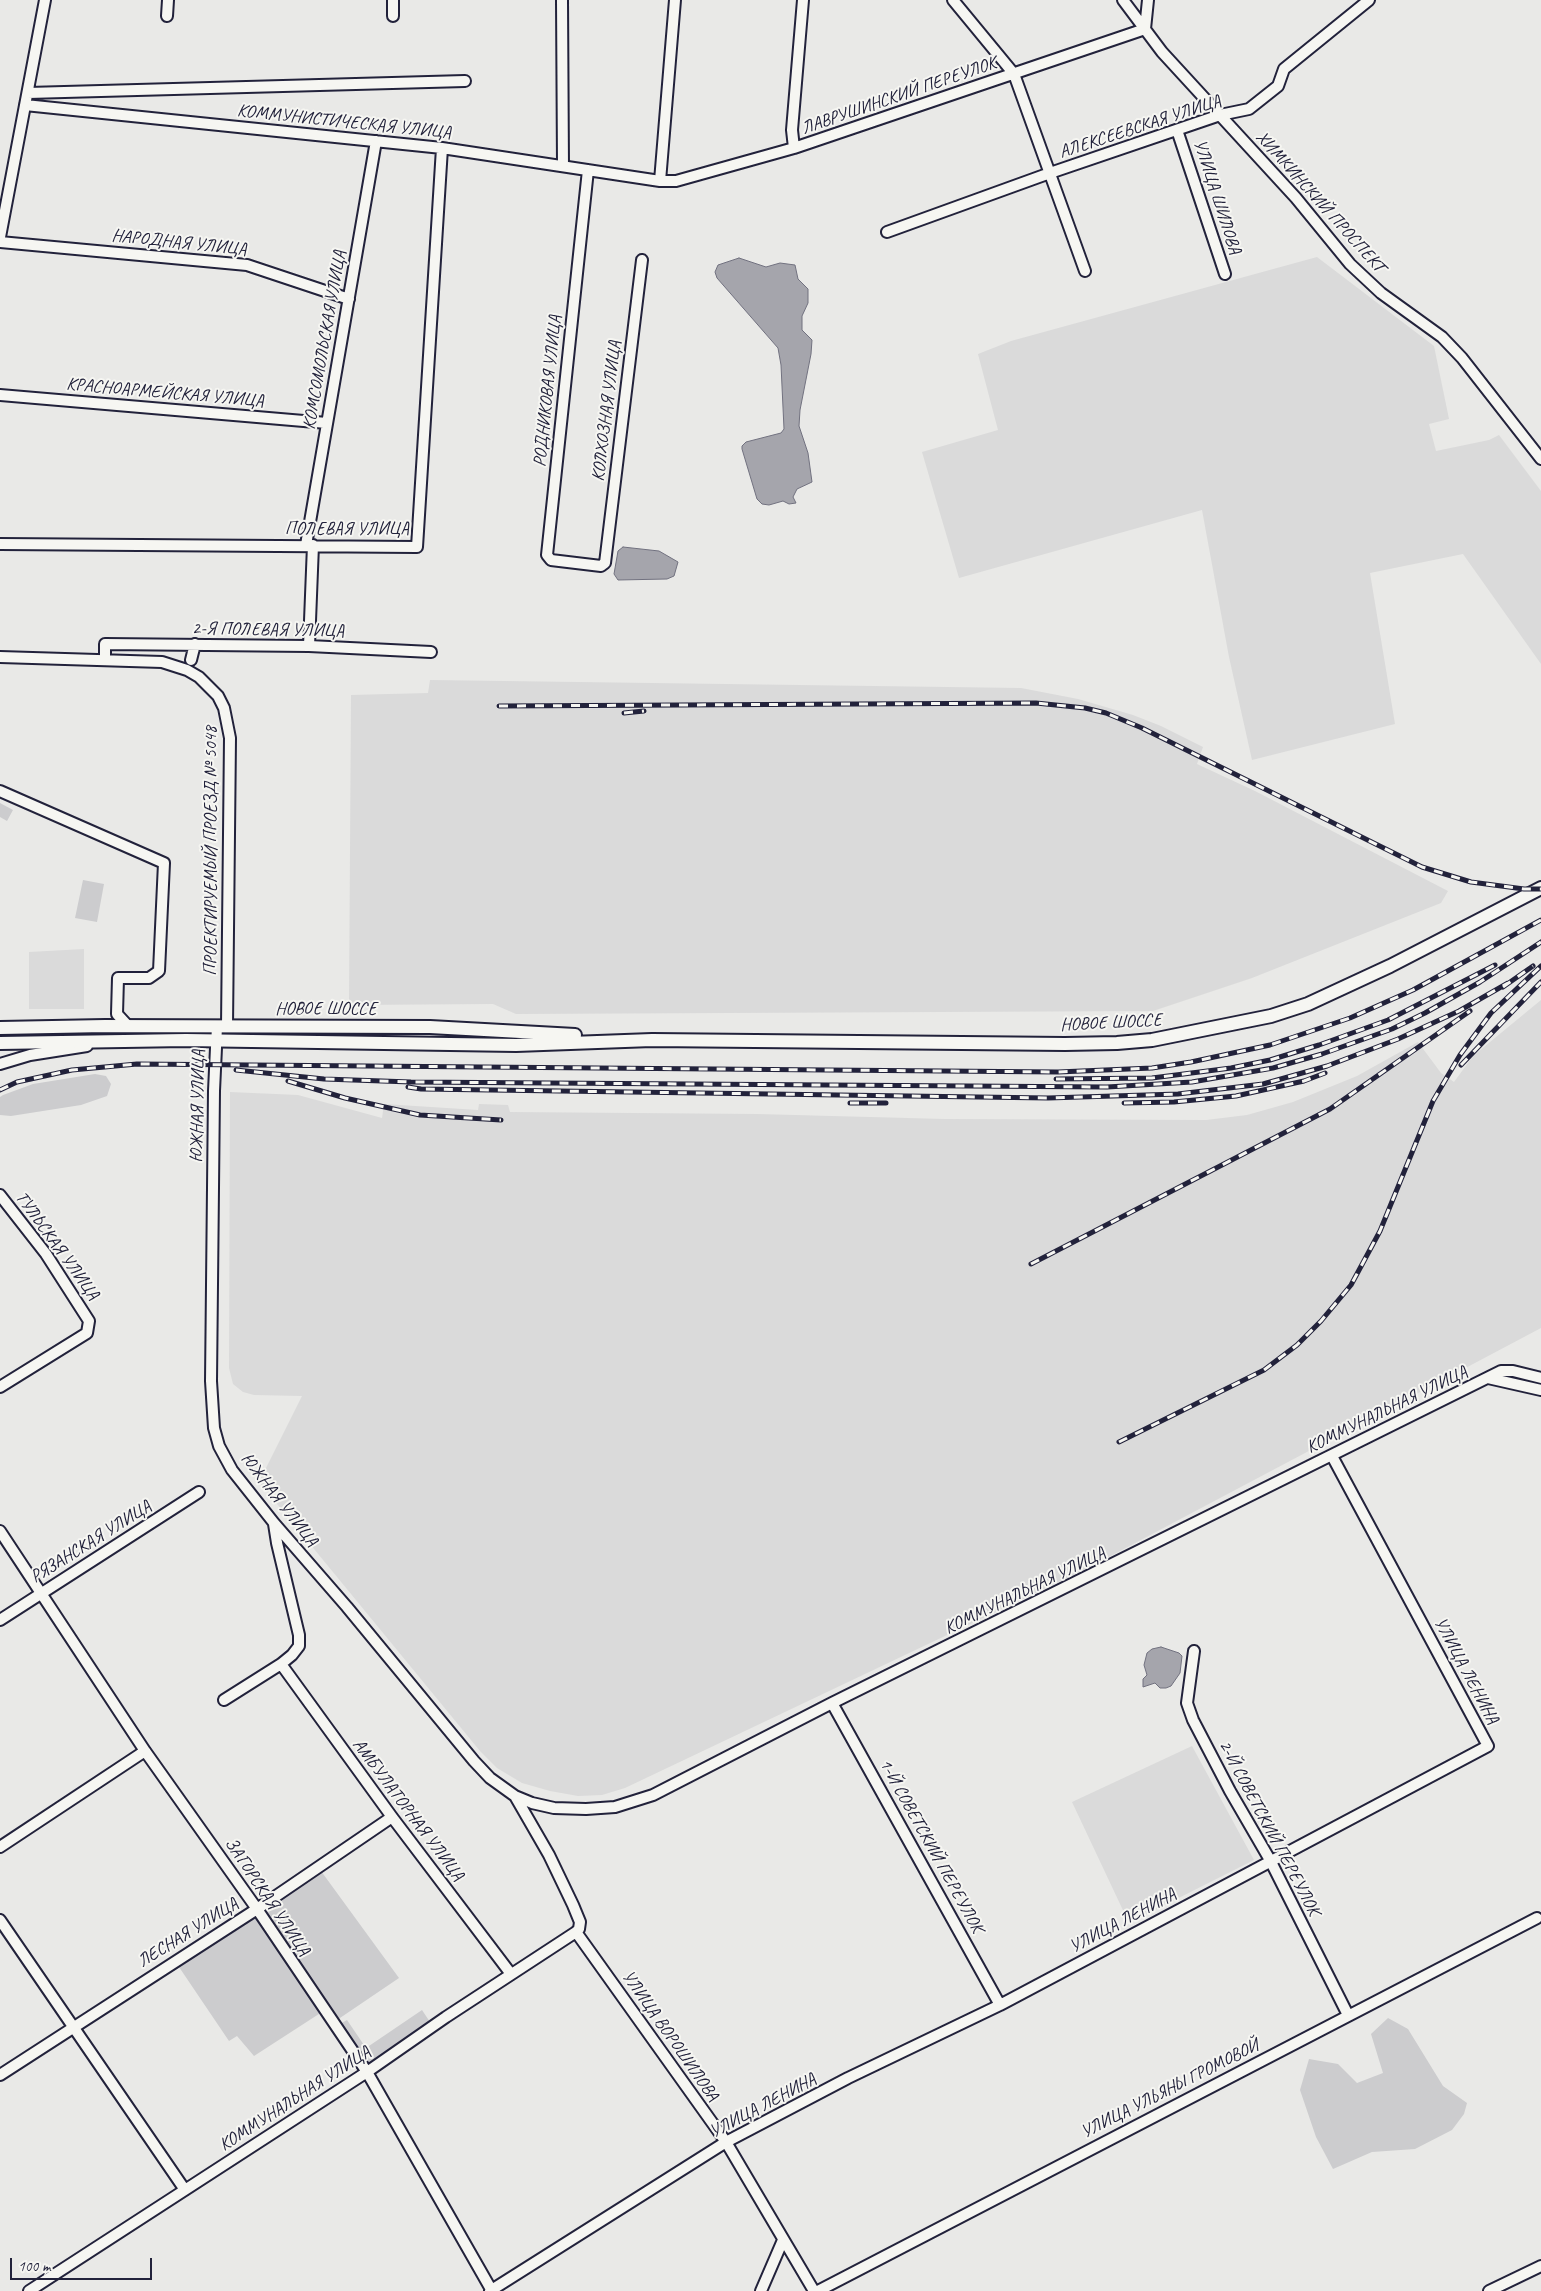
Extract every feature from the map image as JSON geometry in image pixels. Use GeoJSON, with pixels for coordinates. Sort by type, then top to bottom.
{"type":"FeatureCollection","features":[{"type":"Feature","properties":{"kind":"main road","name":"НОВОЕ ШОССЕ"},"geometry":{"type":"LineString","coordinates":[[0,1044],[131,1040],[216,1040],[516,1045],[652,1040],[1065,1044],[1152,1040],[1271,1016],[1308,1004],[1382,970],[1541,888]]}},
{"type":"Feature","properties":{"kind":"main road","name":"НОВОЕ ШОССЕ"},"geometry":{"type":"LineString","coordinates":[[0,1028],[105,1026],[430,1027],[652,1040]]}},
{"type":"Feature","properties":{"kind":"street"},"geometry":{"type":"LineString","coordinates":[[0,238],[45,0]]}},
{"type":"Feature","properties":{"kind":"street"},"geometry":{"type":"LineString","coordinates":[[167,16],[168,0]]}},
{"type":"Feature","properties":{"kind":"street"},"geometry":{"type":"LineString","coordinates":[[393,0],[393,16]]}},
{"type":"Feature","properties":{"kind":"street"},"geometry":{"type":"LineString","coordinates":[[562,0],[563,166]]}},
{"type":"Feature","properties":{"kind":"street"},"geometry":{"type":"LineString","coordinates":[[660,181],[675,0]]}},
{"type":"Feature","properties":{"kind":"street"},"geometry":{"type":"LineString","coordinates":[[794,148],[792,130],[802,0]]}},
{"type":"Feature","properties":{"kind":"street"},"geometry":{"type":"LineString","coordinates":[[953,0],[1014,74],[1085,271]]}},
{"type":"Feature","properties":{"kind":"street","name":"ХИМКИНСКИЙ ПРОСПЕКТ"},"geometry":{"type":"LineString","coordinates":[[1123,0],[1162,52],[1296,198],[1350,264],[1380,293],[1442,337],[1462,358],[1541,459]]}},
{"type":"Feature","properties":{"kind":"street"},"geometry":{"type":"LineString","coordinates":[[1145,29],[1148,0]]}},
{"type":"Feature","properties":{"kind":"street","name":"АЛЕКСЕЕВСКАЯ УЛИЦА"},"geometry":{"type":"LineString","coordinates":[[887,232],[1050,173],[1220,115],[1249,110],[1278,86],[1284,69],[1369,0]]}},
{"type":"Feature","properties":{"kind":"street","name":"ЛАВРУШИНСКИЙ ПЕРЕУЛОК"},"geometry":{"type":"LineString","coordinates":[[660,181],[676,181],[697,177],[794,148],[1145,29]]}},
{"type":"Feature","properties":{"kind":"street","name":"КОММУНИСТИЧЕСКАЯ УЛИЦА"},"geometry":{"type":"LineString","coordinates":[[28,93],[465,80]]}},
{"type":"Feature","properties":{"kind":"street","name":"КОММУНИСТИЧЕСКАЯ УЛИЦА"},"geometry":{"type":"LineString","coordinates":[[25,105],[442,148],[660,181]]}},
{"type":"Feature","properties":{"kind":"street","name":"УЛИЦА ШИЛОВА"},"geometry":{"type":"LineString","coordinates":[[1178,130],[1225,274]]}},
{"type":"Feature","properties":{"kind":"street","name":"КОМСОМОЛЬСКАЯ УЛИЦА"},"geometry":{"type":"LineString","coordinates":[[309,646],[309,545],[327,423],[376,141]]}},
{"type":"Feature","properties":{"kind":"street","name":"ПОЛЕВАЯ УЛИЦА"},"geometry":{"type":"LineString","coordinates":[[0,544],[417,547],[442,148]]}},
{"type":"Feature","properties":{"kind":"street","name":"РОДНИКОВАЯ УЛИЦА"},"geometry":{"type":"LineString","coordinates":[[588,170],[547,555],[551,560],[604,565]]}},
{"type":"Feature","properties":{"kind":"street","name":"НАРОДНАЯ УЛИЦА"},"geometry":{"type":"LineString","coordinates":[[0,242],[247,265],[349,299]]}},
{"type":"Feature","properties":{"kind":"street","name":"КОЛХОЗНАЯ УЛИЦА"},"geometry":{"type":"LineString","coordinates":[[604,565],[642,260]]}},
{"type":"Feature","properties":{"kind":"street","name":"КРАСНОАРМЕЙСКАЯ УЛИЦА"},"geometry":{"type":"LineString","coordinates":[[0,395],[327,423]]}},
{"type":"Feature","properties":{"kind":"street","name":"2-Я ПОЛЕВАЯ УЛИЦА"},"geometry":{"type":"LineString","coordinates":[[105,659],[105,644],[309,646],[431,652]]}},
{"type":"Feature","properties":{"kind":"street"},"geometry":{"type":"LineString","coordinates":[[191,660],[195,644]]}},
{"type":"Feature","properties":{"kind":"street","name":"ПРОЕКТИРУЕМЫЙ ПРОЕЗД № 5048"},"geometry":{"type":"LineString","coordinates":[[0,657],[162,662],[187,670],[210,686],[224,708],[228,722],[230,750],[222,1026]]}},
{"type":"Feature","properties":{"kind":"street"},"geometry":{"type":"LineString","coordinates":[[0,791],[164,863],[159,971],[149,978],[118,978],[117,1014],[105,1026]]}},
{"type":"Feature","properties":{"kind":"street"},"geometry":{"type":"LineString","coordinates":[[117,1014],[128,1026]]}},
{"type":"Feature","properties":{"kind":"street","name":"ЮЖНАЯ УЛИЦА"},"geometry":{"type":"LineString","coordinates":[[222,1026],[216,1040],[214,1091],[211,1372],[214,1428],[219,1446],[232,1470],[274,1523],[347,1607],[474,1761],[490,1778],[515,1796]]}},
{"type":"Feature","properties":{"kind":"street"},"geometry":{"type":"LineString","coordinates":[[0,1064],[30,1055],[131,1040]]}},
{"type":"Feature","properties":{"kind":"street","name":"ТУЛЬСКАЯ УЛИЦА"},"geometry":{"type":"LineString","coordinates":[[0,1195],[46,1254],[89,1321],[87,1333],[0,1388]]}},
{"type":"Feature","properties":{"kind":"street","name":"КОММУНАЛЬНАЯ УЛИЦА"},"geometry":{"type":"LineString","coordinates":[[515,1796],[532,1803],[554,1808],[586,1810],[615,1807],[653,1795],[832,1703],[1501,1371],[1513,1371],[1541,1378]]}},
{"type":"Feature","properties":{"kind":"street"},"geometry":{"type":"LineString","coordinates":[[1488,1378],[1541,1390]]}},
{"type":"Feature","properties":{"kind":"street","name":"УЛИЦА ЛЕНИНА"},"geometry":{"type":"LineString","coordinates":[[491,2291],[726,2142],[848,2078],[1000,2005],[1270,1860],[1488,1746],[1332,1456]]}},
{"type":"Feature","properties":{"kind":"street","name":"РЯЗАНСКАЯ УЛИЦА"},"geometry":{"type":"LineString","coordinates":[[0,1620],[199,1492]]}},
{"type":"Feature","properties":{"kind":"street"},"geometry":{"type":"LineString","coordinates":[[224,1700],[281,1664],[299,1646],[299,1635],[274,1523]]}},
{"type":"Feature","properties":{"kind":"street","name":"ЗАГОРСКАЯ УЛИЦА"},"geometry":{"type":"LineString","coordinates":[[0,1531],[145,1751],[257,1909],[367,2072],[491,2291]]}},
{"type":"Feature","properties":{"kind":"street","name":"2-Й СОВЕТСКИЙ ПЕРЕУЛОК"},"geometry":{"type":"LineString","coordinates":[[1194,1651],[1187,1703],[1193,1720],[1230,1791],[1270,1860],[1348,2015]]}},
{"type":"Feature","properties":{"kind":"street","name":"АМБУЛАТОРНАЯ УЛИЦА"},"geometry":{"type":"LineString","coordinates":[[281,1664],[392,1817],[511,1974]]}},
{"type":"Feature","properties":{"kind":"street","name":"1-Й СОВЕТСКИЙ ПЕРЕУЛОК"},"geometry":{"type":"LineString","coordinates":[[832,1703],[1000,2005]]}},
{"type":"Feature","properties":{"kind":"street"},"geometry":{"type":"LineString","coordinates":[[0,1847],[145,1751]]}},
{"type":"Feature","properties":{"kind":"street"},"geometry":{"type":"LineString","coordinates":[[515,1796],[570,1898],[580,1922],[579,1929],[576,1932]]}},
{"type":"Feature","properties":{"kind":"street","name":"ЛЕСНАЯ УЛИЦА"},"geometry":{"type":"LineString","coordinates":[[0,2075],[257,1909],[392,1817]]}},
{"type":"Feature","properties":{"kind":"street","name":"УЛИЦА УЛЬЯНЫ ГРОМОВОЙ"},"geometry":{"type":"LineString","coordinates":[[816,2291],[1537,1918]]}},
{"type":"Feature","properties":{"kind":"street"},"geometry":{"type":"LineString","coordinates":[[0,1920],[185,2190]]}},
{"type":"Feature","properties":{"kind":"street","name":"КОММУНАЛЬНАЯ УЛИЦА"},"geometry":{"type":"LineString","coordinates":[[29,2291],[367,2072],[576,1932]]}},
{"type":"Feature","properties":{"kind":"street","name":"УЛИЦА ВОРОШИЛОВА"},"geometry":{"type":"LineString","coordinates":[[576,1932],[726,2142],[783,2240],[816,2291]]}},
{"type":"Feature","properties":{"kind":"street"},"geometry":{"type":"LineString","coordinates":[[761,2291],[783,2240]]}},
{"type":"Feature","properties":{"kind":"street"},"geometry":{"type":"LineString","coordinates":[[1489,2291],[1541,2266]]}},
{"type":"Feature","properties":{"kind":"shaded area"},"geometry":{"type":"Polygon","coordinates":[[[1317,257],[1434,346],[1449,419],[1429,424],[1436,451],[1489,440],[1499,435],[1541,491],[1541,664],[1463,554],[1370,573],[1395,724],[1252,760],[1229,657],[1202,510],[959,578],[922,452],[998,430],[978,354],[1011,341],[1317,257]]]}},
{"type":"Feature","properties":{"kind":"shaded area"},"geometry":{"type":"Polygon","coordinates":[[[739,258],[766,267],[780,263],[795,265],[798,279],[808,289],[808,303],[802,316],[802,330],[812,340],[799,426],[808,453],[812,482],[797,489],[793,497],[796,503],[789,504],[783,501],[769,505],[762,504],[757,499],[742,449],[746,442],[781,433],[784,429],[781,365],[778,348],[717,278],[715,272],[718,265],[739,258]]]}},
{"type":"Feature","properties":{"kind":"shaded area"},"geometry":{"type":"Polygon","coordinates":[[[623,547],[659,551],[678,562],[674,576],[667,579],[618,580],[614,574],[618,551],[623,547]]]}},
{"type":"Feature","properties":{"kind":"shaded area"},"geometry":{"type":"Polygon","coordinates":[[[430,680],[1021,688],[1078,699],[1133,715],[1161,726],[1203,747],[1197,764],[1255,791],[1448,891],[1441,903],[1252,978],[1153,1011],[516,1014],[493,1004],[349,1005],[351,695],[428,693],[430,680]]]}},
{"type":"Feature","properties":{"kind":"shaded area"},"geometry":{"type":"Polygon","coordinates":[[[0,803],[13,810],[7,821],[0,817],[0,803]]]}},
{"type":"Feature","properties":{"kind":"shaded area"},"geometry":{"type":"Polygon","coordinates":[[[83,880],[104,884],[97,922],[75,918],[83,880]]]}},
{"type":"Feature","properties":{"kind":"shaded area"},"geometry":{"type":"Polygon","coordinates":[[[84,949],[84,1009],[29,1009],[29,952],[84,949]]]}},
{"type":"Feature","properties":{"kind":"shaded area"},"geometry":{"type":"Polygon","coordinates":[[[1541,1000],[1541,1328],[1086,1569],[625,1788],[602,1795],[578,1796],[522,1783],[497,1768],[480,1751],[259,1482],[302,1396],[254,1395],[243,1392],[233,1384],[229,1368],[230,1092],[298,1095],[382,1118],[384,1104],[478,1110],[479,1104],[508,1105],[510,1112],[757,1114],[945,1119],[1206,1120],[1247,1115],[1293,1102],[1357,1076],[1418,1042],[1441,1073],[1454,1082],[1473,1056],[1541,1000]]]}},
{"type":"Feature","properties":{"kind":"shaded area"},"geometry":{"type":"Polygon","coordinates":[[[95,1074],[106,1076],[111,1084],[107,1096],[81,1105],[11,1116],[0,1115],[0,1097],[3,1095],[33,1084],[95,1074]]]}},
{"type":"Feature","properties":{"kind":"shaded area"},"geometry":{"type":"Polygon","coordinates":[[[1161,1647],[1179,1653],[1182,1656],[1180,1673],[1171,1686],[1166,1688],[1160,1688],[1155,1683],[1143,1687],[1143,1679],[1147,1675],[1144,1665],[1147,1653],[1152,1649],[1161,1647]]]}},
{"type":"Feature","properties":{"kind":"shaded area"},"geometry":{"type":"Polygon","coordinates":[[[1192,1746],[1254,1860],[1129,1923],[1072,1802],[1192,1746]]]}},
{"type":"Feature","properties":{"kind":"shaded area"},"geometry":{"type":"Polygon","coordinates":[[[321,1871],[399,1978],[337,2020],[262,1910],[321,1871]]]}},
{"type":"Feature","properties":{"kind":"shaded area"},"geometry":{"type":"Polygon","coordinates":[[[257,1915],[322,2012],[254,2056],[237,2036],[229,2041],[179,1967],[257,1915]]]}},
{"type":"Feature","properties":{"kind":"shaded area"},"geometry":{"type":"Polygon","coordinates":[[[422,2010],[432,2025],[369,2067],[340,2024],[347,2020],[366,2048],[422,2010]]]}},
{"type":"Feature","properties":{"kind":"shaded area"},"geometry":{"type":"Polygon","coordinates":[[[1388,2018],[1408,2029],[1443,2086],[1467,2103],[1464,2114],[1452,2130],[1415,2149],[1372,2152],[1333,2169],[1316,2137],[1300,2090],[1309,2059],[1338,2064],[1357,2083],[1383,2073],[1371,2034],[1388,2018]]]}},
{"type":"Feature","properties":{"kind":"railway"},"geometry":{"type":"LineString","coordinates":[[499,706],[1036,703],[1085,708],[1106,713],[1142,728],[1422,867],[1471,882],[1524,889],[1541,889]]}},
{"type":"Feature","properties":{"kind":"railway"},"geometry":{"type":"LineString","coordinates":[[624,713],[644,711]]}},
{"type":"Feature","properties":{"kind":"railway"},"geometry":{"type":"LineString","coordinates":[[0,1090],[17,1082],[72,1070],[137,1064],[1058,1072],[1152,1068],[1191,1062],[1270,1045],[1350,1018],[1413,990],[1541,920]]}},
{"type":"Feature","properties":{"kind":"railway"},"geometry":{"type":"LineString","coordinates":[[236,1070],[324,1079],[411,1082],[1107,1087],[1192,1082],[1273,1068],[1322,1054],[1392,1029],[1480,982],[1541,942]]}},
{"type":"Feature","properties":{"kind":"railway"},"geometry":{"type":"LineString","coordinates":[[1056,1079],[1152,1078],[1231,1068],[1270,1060],[1319,1045],[1388,1020],[1495,965]]}},
{"type":"Feature","properties":{"kind":"railway"},"geometry":{"type":"LineString","coordinates":[[1503,987],[1533,966]]}},
{"type":"Feature","properties":{"kind":"railway"},"geometry":{"type":"LineString","coordinates":[[1119,1442],[1264,1370],[1297,1345],[1321,1321],[1351,1285],[1380,1231],[1433,1101],[1460,1055],[1491,1013],[1541,966]]}},
{"type":"Feature","properties":{"kind":"railway"},"geometry":{"type":"LineString","coordinates":[[1461,1065],[1541,982]]}},
{"type":"Feature","properties":{"kind":"railway"},"geometry":{"type":"LineString","coordinates":[[408,1087],[421,1089],[1048,1098],[1178,1094],[1263,1084],[1327,1066],[1398,1039],[1459,1011],[1508,983]]}},
{"type":"Feature","properties":{"kind":"railway"},"geometry":{"type":"LineString","coordinates":[[1031,1264],[1330,1109],[1470,1011]]}},
{"type":"Feature","properties":{"kind":"railway"},"geometry":{"type":"LineString","coordinates":[[1124,1103],[1174,1102],[1236,1096],[1304,1081],[1325,1073]]}},
{"type":"Feature","properties":{"kind":"railway"},"geometry":{"type":"LineString","coordinates":[[288,1081],[345,1098],[420,1115],[501,1120]]}},
{"type":"Feature","properties":{"kind":"railway"},"geometry":{"type":"LineString","coordinates":[[850,1103],[886,1103]]}}]}
